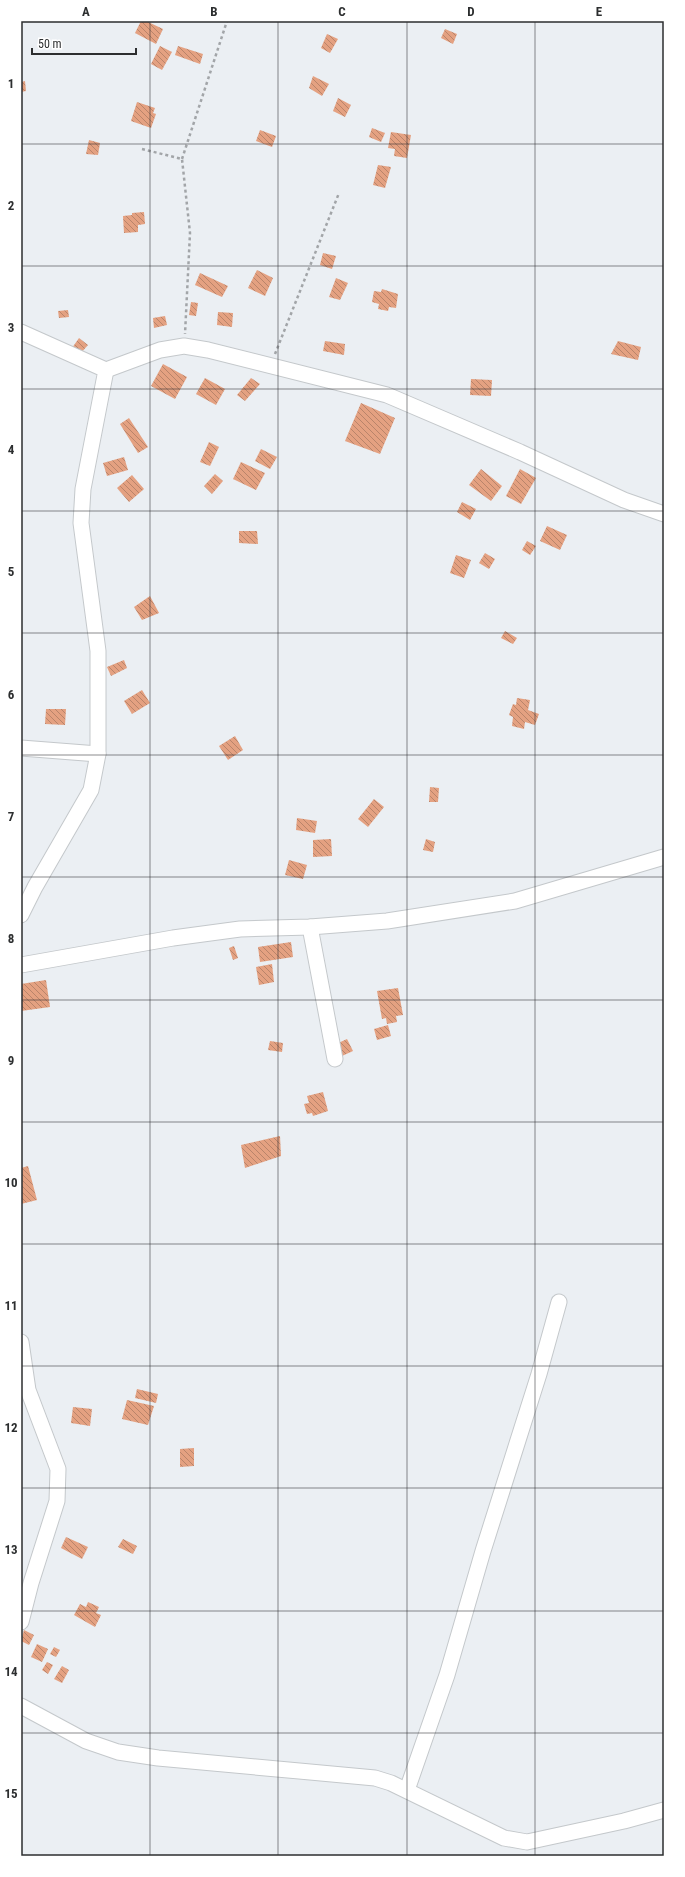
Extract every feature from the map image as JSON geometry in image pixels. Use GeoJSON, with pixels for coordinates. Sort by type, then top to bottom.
{"type":"FeatureCollection","features":[{"type":"Feature","properties":{"kind":"street"},"geometry":{"type":"LineString","coordinates":[[21,332],[106,370],[160,350],[184,346],[208,350],[387,395],[520,452],[624,500],[664,514]]}},
{"type":"Feature","properties":{"kind":"street"},"geometry":{"type":"LineString","coordinates":[[21,915],[35,887],[90,790],[98,754],[98,651],[81,523],[83,489],[106,370]]}},
{"type":"Feature","properties":{"kind":"street"},"geometry":{"type":"LineString","coordinates":[[21,748],[98,754]]}},
{"type":"Feature","properties":{"kind":"street"},"geometry":{"type":"LineString","coordinates":[[21,965],[173,938],[233,930],[387,921],[514,901],[664,857]]}},
{"type":"Feature","properties":{"kind":"street"},"geometry":{"type":"LineString","coordinates":[[310,926],[335,1059]]}},
{"type":"Feature","properties":{"kind":"street"},"geometry":{"type":"LineString","coordinates":[[407,1790],[447,1675],[483,1551],[539,1374],[559,1302]]}},
{"type":"Feature","properties":{"kind":"street"},"geometry":{"type":"LineString","coordinates":[[21,1342],[25,1396],[58,1469],[58,1501],[31,1583],[21,1622]]}},
{"type":"Feature","properties":{"kind":"street"},"geometry":{"type":"LineString","coordinates":[[21,1706],[86,1741],[118,1752],[158,1758],[375,1778],[407,1790],[504,1838],[527,1842],[624,1821],[664,1810]]}},
{"type":"Feature","properties":{"kind":"path"},"geometry":{"type":"LineString","coordinates":[[184,346],[190,233],[182,159],[228,21]]}},
{"type":"Feature","properties":{"kind":"path"},"geometry":{"type":"LineString","coordinates":[[142,148],[182,159]]}},
{"type":"Feature","properties":{"kind":"path"},"geometry":{"type":"LineString","coordinates":[[270,366],[340,194]]}},
{"type":"Feature","properties":{"kind":"building"},"geometry":{"type":"Polygon","coordinates":[[[141,21],[146,21],[163,29],[156,44],[135,33],[141,21]]]}},
{"type":"Feature","properties":{"kind":"building"},"geometry":{"type":"Polygon","coordinates":[[[445,29],[457,34],[453,44],[441,38],[445,29]]]}},
{"type":"Feature","properties":{"kind":"building"},"geometry":{"type":"Polygon","coordinates":[[[327,34],[338,39],[330,53],[321,48],[327,34]]]}},
{"type":"Feature","properties":{"kind":"building"},"geometry":{"type":"Polygon","coordinates":[[[160,46],[172,52],[162,70],[151,64],[160,46]]]}},
{"type":"Feature","properties":{"kind":"building"},"geometry":{"type":"Polygon","coordinates":[[[178,46],[203,54],[200,64],[175,55],[178,46]]]}},
{"type":"Feature","properties":{"kind":"building"},"geometry":{"type":"Polygon","coordinates":[[[313,76],[329,84],[322,96],[309,88],[313,76]]]}},
{"type":"Feature","properties":{"kind":"building"},"geometry":{"type":"Polygon","coordinates":[[[25,81],[26,91],[21,92],[21,82],[25,81]]]}},
{"type":"Feature","properties":{"kind":"building"},"geometry":{"type":"Polygon","coordinates":[[[338,98],[351,105],[345,117],[333,111],[338,98]]]}},
{"type":"Feature","properties":{"kind":"building"},"geometry":{"type":"Polygon","coordinates":[[[137,102],[155,108],[153,113],[156,114],[151,128],[131,121],[137,102]]]}},
{"type":"Feature","properties":{"kind":"building"},"geometry":{"type":"Polygon","coordinates":[[[372,128],[385,133],[381,142],[369,137],[372,128]]]}},
{"type":"Feature","properties":{"kind":"building"},"geometry":{"type":"Polygon","coordinates":[[[260,130],[276,136],[272,147],[256,141],[260,130]]]}},
{"type":"Feature","properties":{"kind":"building"},"geometry":{"type":"Polygon","coordinates":[[[391,132],[411,135],[407,158],[394,156],[395,149],[388,148],[391,132]]]}},
{"type":"Feature","properties":{"kind":"building"},"geometry":{"type":"Polygon","coordinates":[[[89,140],[100,143],[98,155],[86,154],[89,140]]]}},
{"type":"Feature","properties":{"kind":"building"},"geometry":{"type":"Polygon","coordinates":[[[378,165],[391,167],[385,188],[373,185],[378,165]]]}},
{"type":"Feature","properties":{"kind":"building"},"geometry":{"type":"Polygon","coordinates":[[[144,212],[145,224],[138,225],[138,232],[124,233],[123,216],[132,215],[132,213],[144,212]]]}},
{"type":"Feature","properties":{"kind":"building"},"geometry":{"type":"Polygon","coordinates":[[[323,253],[336,256],[332,269],[320,265],[323,253]]]}},
{"type":"Feature","properties":{"kind":"building"},"geometry":{"type":"Polygon","coordinates":[[[257,270],[273,278],[265,296],[248,288],[257,270]]]}},
{"type":"Feature","properties":{"kind":"building"},"geometry":{"type":"Polygon","coordinates":[[[200,273],[228,286],[222,297],[195,285],[200,273]]]}},
{"type":"Feature","properties":{"kind":"building"},"geometry":{"type":"Polygon","coordinates":[[[336,278],[348,283],[340,300],[329,297],[336,278]]]}},
{"type":"Feature","properties":{"kind":"building"},"geometry":{"type":"Polygon","coordinates":[[[382,289],[398,294],[396,308],[389,307],[388,311],[378,309],[379,304],[372,302],[374,291],[381,292],[382,289]]]}},
{"type":"Feature","properties":{"kind":"building"},"geometry":{"type":"Polygon","coordinates":[[[191,302],[198,303],[196,316],[189,315],[191,302]]]}},
{"type":"Feature","properties":{"kind":"building"},"geometry":{"type":"Polygon","coordinates":[[[68,310],[69,317],[59,318],[58,311],[68,310]]]}},
{"type":"Feature","properties":{"kind":"building"},"geometry":{"type":"Polygon","coordinates":[[[218,312],[233,313],[232,327],[217,325],[218,312]]]}},
{"type":"Feature","properties":{"kind":"building"},"geometry":{"type":"Polygon","coordinates":[[[165,316],[167,325],[154,328],[153,318],[165,316]]]}},
{"type":"Feature","properties":{"kind":"building"},"geometry":{"type":"Polygon","coordinates":[[[79,338],[88,345],[80,354],[72,348],[79,338]]]}},
{"type":"Feature","properties":{"kind":"building"},"geometry":{"type":"Polygon","coordinates":[[[325,341],[345,344],[344,355],[323,351],[325,341]]]}},
{"type":"Feature","properties":{"kind":"building"},"geometry":{"type":"Polygon","coordinates":[[[618,341],[641,347],[638,360],[611,354],[618,341]]]}},
{"type":"Feature","properties":{"kind":"building"},"geometry":{"type":"Polygon","coordinates":[[[163,364],[187,377],[175,399],[151,386],[163,364]]]}},
{"type":"Feature","properties":{"kind":"building"},"geometry":{"type":"Polygon","coordinates":[[[205,378],[225,389],[216,405],[196,394],[205,378]]]}},
{"type":"Feature","properties":{"kind":"building"},"geometry":{"type":"Polygon","coordinates":[[[251,378],[260,384],[245,401],[237,395],[251,378]]]}},
{"type":"Feature","properties":{"kind":"building"},"geometry":{"type":"Polygon","coordinates":[[[471,379],[492,380],[491,396],[470,395],[471,379]]]}},
{"type":"Feature","properties":{"kind":"building"},"geometry":{"type":"Polygon","coordinates":[[[361,403],[395,418],[380,454],[345,441],[361,403]]]}},
{"type":"Feature","properties":{"kind":"building"},"geometry":{"type":"Polygon","coordinates":[[[129,418],[148,447],[138,453],[120,424],[129,418]]]}},
{"type":"Feature","properties":{"kind":"building"},"geometry":{"type":"Polygon","coordinates":[[[209,442],[219,447],[210,466],[200,462],[209,442]]]}},
{"type":"Feature","properties":{"kind":"building"},"geometry":{"type":"Polygon","coordinates":[[[261,449],[277,457],[270,469],[255,461],[261,449]]]}},
{"type":"Feature","properties":{"kind":"building"},"geometry":{"type":"Polygon","coordinates":[[[124,457],[128,470],[107,476],[103,463],[124,457]]]}},
{"type":"Feature","properties":{"kind":"building"},"geometry":{"type":"Polygon","coordinates":[[[241,462],[265,473],[256,490],[233,479],[241,462]]]}},
{"type":"Feature","properties":{"kind":"building"},"geometry":{"type":"Polygon","coordinates":[[[481,469],[502,486],[491,501],[469,485],[481,469]]]}},
{"type":"Feature","properties":{"kind":"building"},"geometry":{"type":"Polygon","coordinates":[[[520,469],[536,478],[521,504],[506,496],[520,469]]]}},
{"type":"Feature","properties":{"kind":"building"},"geometry":{"type":"Polygon","coordinates":[[[215,474],[223,481],[212,494],[204,486],[215,474]]]}},
{"type":"Feature","properties":{"kind":"building"},"geometry":{"type":"Polygon","coordinates":[[[132,475],[144,489],[129,502],[117,488],[132,475]]]}},
{"type":"Feature","properties":{"kind":"building"},"geometry":{"type":"Polygon","coordinates":[[[462,502],[476,509],[470,520],[457,512],[462,502]]]}},
{"type":"Feature","properties":{"kind":"building"},"geometry":{"type":"Polygon","coordinates":[[[547,526],[567,535],[560,550],[540,541],[547,526]]]}},
{"type":"Feature","properties":{"kind":"building"},"geometry":{"type":"Polygon","coordinates":[[[239,531],[257,531],[258,544],[239,543],[239,531]]]}},
{"type":"Feature","properties":{"kind":"building"},"geometry":{"type":"Polygon","coordinates":[[[527,541],[536,546],[530,555],[522,550],[527,541]]]}},
{"type":"Feature","properties":{"kind":"building"},"geometry":{"type":"Polygon","coordinates":[[[485,553],[495,559],[489,569],[479,563],[485,553]]]}},
{"type":"Feature","properties":{"kind":"building"},"geometry":{"type":"Polygon","coordinates":[[[456,555],[471,560],[464,578],[450,573],[456,555]]]}},
{"type":"Feature","properties":{"kind":"building"},"geometry":{"type":"Polygon","coordinates":[[[150,596],[159,613],[142,620],[134,607],[150,596]]]}},
{"type":"Feature","properties":{"kind":"building"},"geometry":{"type":"Polygon","coordinates":[[[505,631],[517,638],[513,644],[501,638],[505,631]]]}},
{"type":"Feature","properties":{"kind":"building"},"geometry":{"type":"Polygon","coordinates":[[[124,660],[127,668],[111,676],[107,667],[124,660]]]}},
{"type":"Feature","properties":{"kind":"building"},"geometry":{"type":"Polygon","coordinates":[[[142,690],[150,703],[132,714],[124,701],[142,690]]]}},
{"type":"Feature","properties":{"kind":"building"},"geometry":{"type":"Polygon","coordinates":[[[517,698],[530,700],[528,710],[539,714],[535,725],[525,722],[524,729],[512,726],[513,717],[509,715],[513,704],[516,705],[517,698]]]}},
{"type":"Feature","properties":{"kind":"building"},"geometry":{"type":"Polygon","coordinates":[[[46,709],[66,709],[65,725],[45,724],[46,709]]]}},
{"type":"Feature","properties":{"kind":"building"},"geometry":{"type":"Polygon","coordinates":[[[235,736],[243,750],[228,760],[219,746],[235,736]]]}},
{"type":"Feature","properties":{"kind":"building"},"geometry":{"type":"Polygon","coordinates":[[[430,787],[439,788],[438,802],[429,802],[430,787]]]}},
{"type":"Feature","properties":{"kind":"building"},"geometry":{"type":"Polygon","coordinates":[[[374,799],[384,807],[368,827],[358,819],[374,799]]]}},
{"type":"Feature","properties":{"kind":"building"},"geometry":{"type":"Polygon","coordinates":[[[297,818],[317,821],[315,833],[296,830],[297,818]]]}},
{"type":"Feature","properties":{"kind":"building"},"geometry":{"type":"Polygon","coordinates":[[[331,839],[332,856],[313,857],[313,840],[331,839]]]}},
{"type":"Feature","properties":{"kind":"building"},"geometry":{"type":"Polygon","coordinates":[[[426,839],[435,842],[433,852],[423,850],[426,839]]]}},
{"type":"Feature","properties":{"kind":"building"},"geometry":{"type":"Polygon","coordinates":[[[289,860],[307,865],[303,879],[285,875],[289,860]]]}},
{"type":"Feature","properties":{"kind":"building"},"geometry":{"type":"Polygon","coordinates":[[[291,942],[293,957],[260,962],[258,947],[291,942]]]}},
{"type":"Feature","properties":{"kind":"building"},"geometry":{"type":"Polygon","coordinates":[[[234,946],[238,958],[233,960],[229,948],[234,946]]]}},
{"type":"Feature","properties":{"kind":"building"},"geometry":{"type":"Polygon","coordinates":[[[272,964],[274,982],[259,985],[256,967],[272,964]]]}},
{"type":"Feature","properties":{"kind":"building"},"geometry":{"type":"Polygon","coordinates":[[[46,980],[50,1007],[21,1011],[21,984],[46,980]]]}},
{"type":"Feature","properties":{"kind":"building"},"geometry":{"type":"Polygon","coordinates":[[[398,988],[403,1015],[396,1016],[397,1022],[387,1024],[386,1018],[382,1019],[377,991],[398,988]]]}},
{"type":"Feature","properties":{"kind":"building"},"geometry":{"type":"Polygon","coordinates":[[[388,1025],[391,1036],[377,1040],[374,1029],[388,1025]]]}},
{"type":"Feature","properties":{"kind":"building"},"geometry":{"type":"Polygon","coordinates":[[[347,1039],[353,1051],[342,1056],[336,1044],[347,1039]]]}},
{"type":"Feature","properties":{"kind":"building"},"geometry":{"type":"Polygon","coordinates":[[[270,1041],[283,1043],[282,1052],[268,1050],[270,1041]]]}},
{"type":"Feature","properties":{"kind":"building"},"geometry":{"type":"Polygon","coordinates":[[[323,1092],[328,1111],[313,1116],[312,1113],[307,1114],[304,1104],[309,1103],[307,1096],[323,1092]]]}},
{"type":"Feature","properties":{"kind":"building"},"geometry":{"type":"Polygon","coordinates":[[[280,1136],[281,1156],[245,1168],[241,1145],[280,1136]]]}},
{"type":"Feature","properties":{"kind":"building"},"geometry":{"type":"Polygon","coordinates":[[[28,1166],[37,1200],[21,1204],[21,1168],[28,1166]]]}},
{"type":"Feature","properties":{"kind":"building"},"geometry":{"type":"Polygon","coordinates":[[[137,1389],[158,1394],[156,1403],[135,1398],[137,1389]]]}},
{"type":"Feature","properties":{"kind":"building"},"geometry":{"type":"Polygon","coordinates":[[[127,1400],[154,1406],[148,1425],[122,1419],[127,1400]]]}},
{"type":"Feature","properties":{"kind":"building"},"geometry":{"type":"Polygon","coordinates":[[[73,1407],[92,1409],[90,1426],[71,1423],[73,1407]]]}},
{"type":"Feature","properties":{"kind":"building"},"geometry":{"type":"Polygon","coordinates":[[[194,1448],[194,1466],[180,1467],[180,1449],[194,1448]]]}},
{"type":"Feature","properties":{"kind":"building"},"geometry":{"type":"Polygon","coordinates":[[[66,1537],[88,1547],[82,1559],[61,1548],[66,1537]]]}},
{"type":"Feature","properties":{"kind":"building"},"geometry":{"type":"Polygon","coordinates":[[[123,1539],[137,1546],[133,1554],[118,1547],[123,1539]]]}},
{"type":"Feature","properties":{"kind":"building"},"geometry":{"type":"Polygon","coordinates":[[[88,1602],[99,1607],[96,1613],[101,1615],[95,1627],[74,1615],[80,1604],[86,1607],[88,1602]]]}},
{"type":"Feature","properties":{"kind":"building"},"geometry":{"type":"Polygon","coordinates":[[[24,1630],[34,1635],[29,1645],[21,1641],[24,1630]]]}},
{"type":"Feature","properties":{"kind":"building"},"geometry":{"type":"Polygon","coordinates":[[[37,1644],[48,1649],[42,1662],[31,1657],[37,1644]]]}},
{"type":"Feature","properties":{"kind":"building"},"geometry":{"type":"Polygon","coordinates":[[[54,1647],[60,1650],[56,1657],[50,1654],[54,1647]]]}},
{"type":"Feature","properties":{"kind":"building"},"geometry":{"type":"Polygon","coordinates":[[[47,1662],[53,1665],[48,1674],[42,1670],[47,1662]]]}},
{"type":"Feature","properties":{"kind":"building"},"geometry":{"type":"Polygon","coordinates":[[[62,1666],[69,1670],[62,1683],[54,1679],[62,1666]]]}}]}
